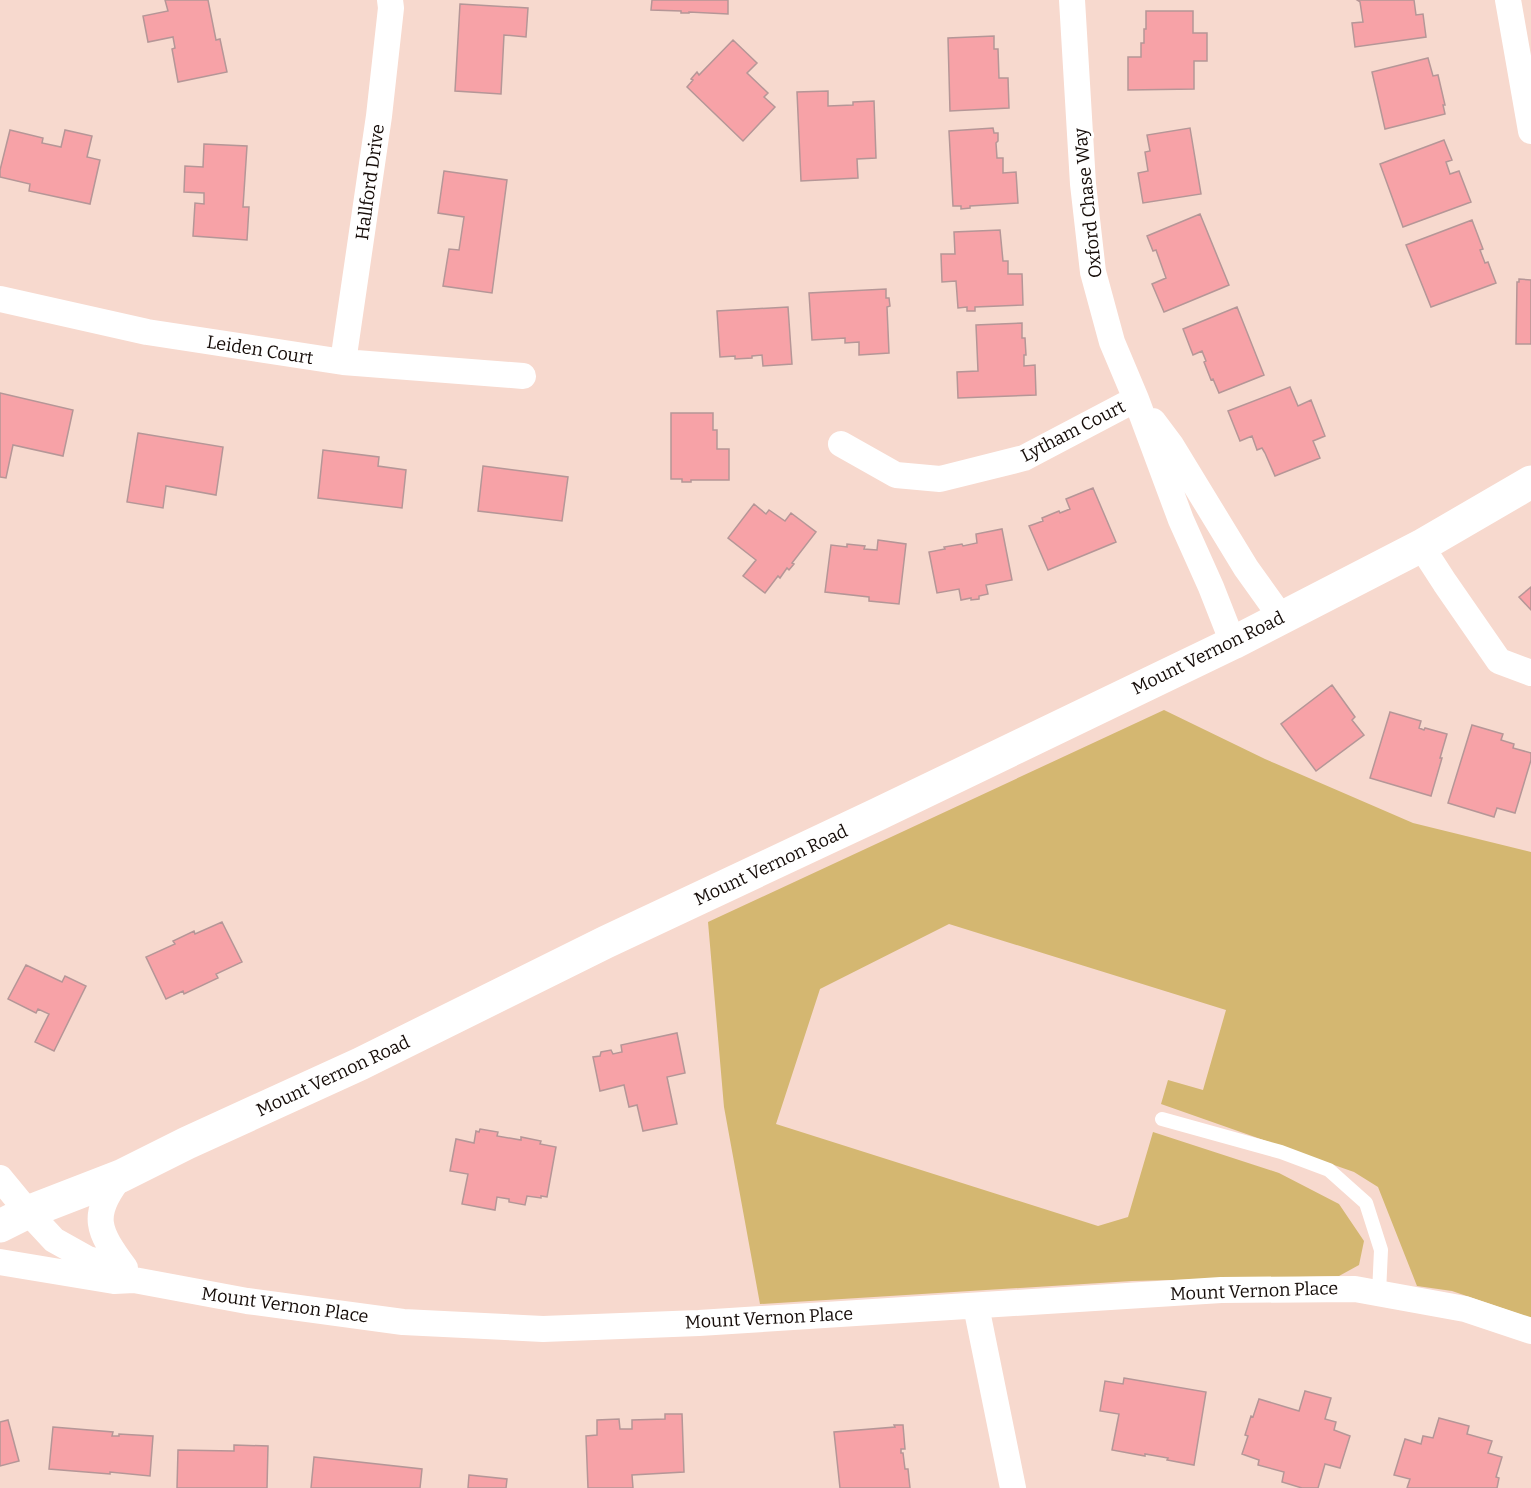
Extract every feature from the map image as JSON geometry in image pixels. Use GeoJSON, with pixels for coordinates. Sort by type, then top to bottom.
{"type":"FeatureCollection","features":[{"type":"Feature","properties":{"kind":"main road","name":"Mount Vernon Road"},"geometry":{"type":"LineString","coordinates":[[14,1219],[121,1176],[187,1143],[360,1064],[606,942],[1233,643],[1421,546],[1531,482]]}},
{"type":"Feature","properties":{"kind":"street","name":"Hallford Drive"},"geometry":{"type":"LineString","coordinates":[[344,362],[379,116],[390,0]]}},
{"type":"Feature","properties":{"kind":"street","name":"Oxford Chase Way"},"geometry":{"type":"LineString","coordinates":[[1072,0],[1083,184],[1093,272],[1112,342],[1181,520],[1233,643]]}},
{"type":"Feature","properties":{"kind":"street"},"geometry":{"type":"LineString","coordinates":[[1508,0],[1531,131]]}},
{"type":"Feature","properties":{"kind":"street","name":"Leiden Court"},"geometry":{"type":"LineString","coordinates":[[0,299],[147,332],[344,362],[523,376]]}},
{"type":"Feature","properties":{"kind":"street","name":"Oxford Chase Way"},"geometry":{"type":"LineString","coordinates":[[1136,399],[1171,445],[1246,568],[1281,618]]}},
{"type":"Feature","properties":{"kind":"street","name":"Lytham Court"},"geometry":{"type":"LineString","coordinates":[[841,444],[896,475],[940,479],[1024,458],[1136,399]]}},
{"type":"Feature","properties":{"kind":"street"},"geometry":{"type":"LineString","coordinates":[[1421,546],[1499,661],[1531,672]]}},
{"type":"Feature","properties":{"kind":"street"},"geometry":{"type":"LineString","coordinates":[[0,1262],[114,1281],[130,1274],[101,1230],[101,1214],[104,1204],[110,1190],[121,1176]]}},
{"type":"Feature","properties":{"kind":"street","name":"Mount Vernon Place"},"geometry":{"type":"LineString","coordinates":[[0,1178],[14,1219],[88,1259],[130,1274],[246,1301],[403,1322],[543,1329],[682,1324],[1221,1290],[1355,1288],[1465,1309],[1531,1331]]}},
{"type":"Feature","properties":{"kind":"street"},"geometry":{"type":"LineString","coordinates":[[976,1306],[1012,1488]]}},
{"type":"Feature","properties":{"kind":"lane"},"geometry":{"type":"LineString","coordinates":[[1162,1119],[1281,1152],[1329,1170],[1366,1203],[1381,1250],[1379,1293]]}},
{"type":"Feature","properties":{"kind":"shaded area"},"geometry":{"type":"Polygon","coordinates":[[[1164,710],[1265,759],[1413,823],[1531,852],[1531,1318],[1452,1291],[1417,1286],[1378,1187],[1354,1172],[1161,1104],[1168,1080],[1203,1090],[1226,1010],[949,924],[820,989],[776,1124],[1098,1226],[1128,1217],[1153,1132],[1279,1173],[1339,1204],[1364,1241],[1359,1265],[1339,1276],[1132,1281],[760,1304],[724,1107],[708,922],[1164,710]]]}},
{"type":"Feature","properties":{"kind":"building"},"geometry":{"type":"Polygon","coordinates":[[[165,0],[208,0],[216,40],[220,39],[227,72],[178,82],[172,49],[175,48],[173,37],[148,42],[143,16],[168,11],[165,0]]]}},
{"type":"Feature","properties":{"kind":"building"},"geometry":{"type":"Polygon","coordinates":[[[652,0],[728,0],[728,14],[651,10],[652,0]]]}},
{"type":"Feature","properties":{"kind":"building"},"geometry":{"type":"Polygon","coordinates":[[[1357,0],[1414,0],[1416,15],[1423,14],[1426,37],[1355,47],[1352,23],[1363,22],[1360,2],[1357,0]]]}},
{"type":"Feature","properties":{"kind":"building"},"geometry":{"type":"Polygon","coordinates":[[[460,4],[528,8],[526,37],[504,35],[501,94],[455,91],[460,4]]]}},
{"type":"Feature","properties":{"kind":"building"},"geometry":{"type":"Polygon","coordinates":[[[1146,11],[1193,11],[1193,33],[1207,33],[1207,61],[1194,61],[1194,89],[1128,90],[1128,57],[1141,57],[1141,43],[1144,43],[1144,29],[1146,29],[1146,11]]]}},
{"type":"Feature","properties":{"kind":"building"},"geometry":{"type":"Polygon","coordinates":[[[994,36],[994,49],[998,49],[999,78],[1008,78],[1009,108],[950,111],[948,38],[994,36]]]}},
{"type":"Feature","properties":{"kind":"building"},"geometry":{"type":"Polygon","coordinates":[[[733,40],[757,63],[747,73],[768,93],[764,97],[775,107],[743,141],[687,87],[697,72],[699,75],[733,40]]]}},
{"type":"Feature","properties":{"kind":"building"},"geometry":{"type":"Polygon","coordinates":[[[1428,58],[1433,76],[1438,75],[1445,114],[1385,129],[1372,72],[1428,58]]]}},
{"type":"Feature","properties":{"kind":"building"},"geometry":{"type":"Polygon","coordinates":[[[828,91],[828,106],[874,101],[876,158],[857,159],[858,178],[801,181],[797,92],[828,91]]]}},
{"type":"Feature","properties":{"kind":"building"},"geometry":{"type":"Polygon","coordinates":[[[993,128],[994,133],[998,133],[997,158],[1003,158],[1003,173],[1016,172],[1018,203],[970,206],[970,208],[961,209],[961,206],[953,206],[949,131],[993,128]]]}},
{"type":"Feature","properties":{"kind":"building"},"geometry":{"type":"Polygon","coordinates":[[[1190,128],[1201,194],[1143,203],[1138,173],[1148,171],[1145,152],[1150,151],[1147,135],[1190,128]]]}},
{"type":"Feature","properties":{"kind":"building"},"geometry":{"type":"Polygon","coordinates":[[[10,130],[43,138],[42,143],[61,147],[65,130],[92,136],[87,157],[100,160],[90,204],[29,191],[30,184],[0,177],[10,130]]]}},
{"type":"Feature","properties":{"kind":"building"},"geometry":{"type":"Polygon","coordinates":[[[1444,140],[1452,160],[1446,162],[1450,174],[1459,171],[1471,202],[1403,227],[1380,164],[1444,140]]]}},
{"type":"Feature","properties":{"kind":"building"},"geometry":{"type":"Polygon","coordinates":[[[204,144],[247,146],[243,207],[249,207],[247,240],[193,236],[195,203],[204,204],[204,193],[184,192],[185,166],[203,167],[204,144]]]}},
{"type":"Feature","properties":{"kind":"building"},"geometry":{"type":"Polygon","coordinates":[[[444,171],[507,180],[492,293],[443,286],[449,249],[459,250],[464,217],[438,213],[444,171]]]}},
{"type":"Feature","properties":{"kind":"building"},"geometry":{"type":"Polygon","coordinates":[[[1200,214],[1229,285],[1164,312],[1152,284],[1166,278],[1156,250],[1153,251],[1147,236],[1200,214]]]}},
{"type":"Feature","properties":{"kind":"building"},"geometry":{"type":"Polygon","coordinates":[[[1472,220],[1483,249],[1480,250],[1485,263],[1488,262],[1496,283],[1431,307],[1406,245],[1472,220]]]}},
{"type":"Feature","properties":{"kind":"building"},"geometry":{"type":"Polygon","coordinates":[[[1000,230],[1003,261],[1008,261],[1008,274],[1022,274],[1023,305],[975,307],[975,311],[967,311],[967,307],[958,308],[956,281],[942,282],[941,254],[955,254],[954,232],[1000,230]]]}},
{"type":"Feature","properties":{"kind":"building"},"geometry":{"type":"Polygon","coordinates":[[[1519,279],[1531,280],[1531,344],[1516,344],[1517,282],[1519,279]]]}},
{"type":"Feature","properties":{"kind":"building"},"geometry":{"type":"Polygon","coordinates":[[[886,289],[886,298],[889,298],[890,306],[887,307],[889,353],[859,355],[859,342],[845,343],[845,338],[812,340],[809,293],[886,289]]]}},
{"type":"Feature","properties":{"kind":"building"},"geometry":{"type":"Polygon","coordinates":[[[788,307],[792,364],[763,366],[762,355],[735,359],[735,356],[720,357],[717,311],[788,307]]]}},
{"type":"Feature","properties":{"kind":"building"},"geometry":{"type":"Polygon","coordinates":[[[1237,307],[1264,375],[1219,393],[1213,379],[1211,380],[1202,351],[1193,355],[1183,329],[1237,307]]]}},
{"type":"Feature","properties":{"kind":"building"},"geometry":{"type":"Polygon","coordinates":[[[1022,323],[1022,338],[1025,338],[1026,355],[1024,355],[1024,366],[1035,365],[1036,395],[958,398],[957,372],[978,371],[976,325],[1022,323]]]}},
{"type":"Feature","properties":{"kind":"building"},"geometry":{"type":"Polygon","coordinates":[[[1290,387],[1298,406],[1311,400],[1325,436],[1313,441],[1320,458],[1275,476],[1265,453],[1262,448],[1257,450],[1252,436],[1240,441],[1228,411],[1290,387]]]}},
{"type":"Feature","properties":{"kind":"building"},"geometry":{"type":"Polygon","coordinates":[[[0,393],[73,410],[63,456],[13,445],[6,478],[0,477],[0,393]]]}},
{"type":"Feature","properties":{"kind":"building"},"geometry":{"type":"Polygon","coordinates":[[[671,413],[713,413],[713,430],[717,430],[717,449],[729,449],[729,480],[682,482],[682,479],[671,479],[671,413]]]}},
{"type":"Feature","properties":{"kind":"building"},"geometry":{"type":"Polygon","coordinates":[[[138,433],[223,447],[216,495],[166,486],[163,508],[127,502],[138,433]]]}},
{"type":"Feature","properties":{"kind":"building"},"geometry":{"type":"Polygon","coordinates":[[[323,450],[379,457],[378,466],[406,470],[402,508],[318,498],[323,450]]]}},
{"type":"Feature","properties":{"kind":"building"},"geometry":{"type":"Polygon","coordinates":[[[483,466],[568,477],[562,521],[478,511],[483,466]]]}},
{"type":"Feature","properties":{"kind":"building"},"geometry":{"type":"Polygon","coordinates":[[[1093,488],[1116,542],[1048,570],[1029,526],[1043,521],[1042,518],[1070,509],[1066,499],[1093,488]]]}},
{"type":"Feature","properties":{"kind":"building"},"geometry":{"type":"Polygon","coordinates":[[[754,504],[766,514],[769,510],[785,521],[791,513],[816,532],[789,570],[787,568],[780,578],[778,576],[765,593],[743,576],[756,560],[728,538],[754,504]]]}},
{"type":"Feature","properties":{"kind":"building"},"geometry":{"type":"Polygon","coordinates":[[[1002,529],[1012,580],[986,585],[988,594],[979,596],[979,599],[961,600],[959,589],[937,593],[929,552],[945,549],[944,547],[977,543],[976,534],[1002,529]]]}},
{"type":"Feature","properties":{"kind":"building"},"geometry":{"type":"Polygon","coordinates":[[[878,540],[906,544],[899,604],[869,601],[869,597],[825,592],[831,545],[847,547],[847,544],[877,550],[878,540]]]}},
{"type":"Feature","properties":{"kind":"building"},"geometry":{"type":"Polygon","coordinates":[[[1531,587],[1531,610],[1519,597],[1531,587]]]}},
{"type":"Feature","properties":{"kind":"building"},"geometry":{"type":"Polygon","coordinates":[[[1332,685],[1355,717],[1352,720],[1364,735],[1316,771],[1281,724],[1332,685]]]}},
{"type":"Feature","properties":{"kind":"building"},"geometry":{"type":"Polygon","coordinates":[[[1390,712],[1421,721],[1419,728],[1424,730],[1425,728],[1447,734],[1431,796],[1370,778],[1390,712]]]}},
{"type":"Feature","properties":{"kind":"building"},"geometry":{"type":"Polygon","coordinates":[[[1472,725],[1503,734],[1501,740],[1514,744],[1513,748],[1531,753],[1531,760],[1515,813],[1497,808],[1494,817],[1448,803],[1472,725]]]}},
{"type":"Feature","properties":{"kind":"building"},"geometry":{"type":"Polygon","coordinates":[[[222,922],[242,962],[216,974],[218,978],[184,994],[183,991],[166,999],[146,957],[175,944],[173,941],[194,931],[195,934],[222,922]]]}},
{"type":"Feature","properties":{"kind":"building"},"geometry":{"type":"Polygon","coordinates":[[[26,965],[62,982],[65,976],[86,986],[54,1051],[35,1042],[49,1014],[38,1009],[36,1013],[8,999],[26,965]]]}},
{"type":"Feature","properties":{"kind":"building"},"geometry":{"type":"Polygon","coordinates":[[[677,1033],[685,1073],[667,1077],[677,1124],[643,1131],[637,1105],[629,1107],[624,1085],[600,1091],[593,1057],[611,1050],[613,1054],[622,1052],[621,1045],[677,1033]]]}},
{"type":"Feature","properties":{"kind":"building"},"geometry":{"type":"Polygon","coordinates":[[[480,1129],[498,1132],[497,1136],[521,1140],[521,1137],[556,1147],[547,1197],[527,1196],[525,1205],[497,1197],[495,1210],[462,1204],[468,1174],[450,1171],[456,1139],[474,1143],[476,1131],[479,1132],[480,1129]]]}},
{"type":"Feature","properties":{"kind":"building"},"geometry":{"type":"Polygon","coordinates":[[[1124,1378],[1206,1392],[1194,1465],[1167,1460],[1168,1458],[1112,1450],[1119,1414],[1100,1411],[1105,1381],[1123,1384],[1124,1378]]]}},
{"type":"Feature","properties":{"kind":"building"},"geometry":{"type":"Polygon","coordinates":[[[1305,1391],[1331,1398],[1325,1419],[1336,1422],[1334,1430],[1350,1436],[1340,1468],[1325,1464],[1318,1488],[1302,1488],[1282,1482],[1284,1472],[1258,1465],[1259,1460],[1242,1454],[1248,1436],[1245,1435],[1259,1399],[1299,1411],[1305,1391]]]}},
{"type":"Feature","properties":{"kind":"building"},"geometry":{"type":"Polygon","coordinates":[[[665,1414],[682,1414],[684,1472],[632,1475],[633,1488],[588,1488],[586,1436],[597,1435],[597,1420],[619,1419],[620,1429],[632,1429],[632,1420],[665,1419],[665,1414]]]}},
{"type":"Feature","properties":{"kind":"building"},"geometry":{"type":"Polygon","coordinates":[[[1439,1418],[1469,1426],[1467,1434],[1492,1441],[1488,1453],[1502,1457],[1496,1477],[1499,1478],[1497,1488],[1407,1488],[1410,1479],[1394,1475],[1405,1439],[1421,1444],[1423,1436],[1433,1438],[1439,1418]]]}},
{"type":"Feature","properties":{"kind":"building"},"geometry":{"type":"Polygon","coordinates":[[[8,1420],[19,1461],[0,1466],[0,1422],[8,1420]]]}},
{"type":"Feature","properties":{"kind":"building"},"geometry":{"type":"Polygon","coordinates":[[[894,1425],[903,1425],[905,1449],[901,1449],[901,1453],[903,1453],[905,1469],[908,1469],[910,1488],[840,1488],[834,1432],[895,1427],[894,1425]]]}},
{"type":"Feature","properties":{"kind":"building"},"geometry":{"type":"Polygon","coordinates":[[[53,1427],[113,1432],[112,1436],[119,1436],[119,1434],[153,1436],[150,1476],[49,1469],[53,1427]]]}},
{"type":"Feature","properties":{"kind":"building"},"geometry":{"type":"Polygon","coordinates":[[[234,1445],[268,1446],[267,1488],[177,1488],[178,1450],[234,1451],[234,1445]]]}},
{"type":"Feature","properties":{"kind":"building"},"geometry":{"type":"Polygon","coordinates":[[[314,1457],[422,1469],[420,1488],[311,1488],[314,1457]]]}},
{"type":"Feature","properties":{"kind":"building"},"geometry":{"type":"Polygon","coordinates":[[[469,1475],[507,1479],[506,1488],[468,1488],[469,1475]]]}}]}
